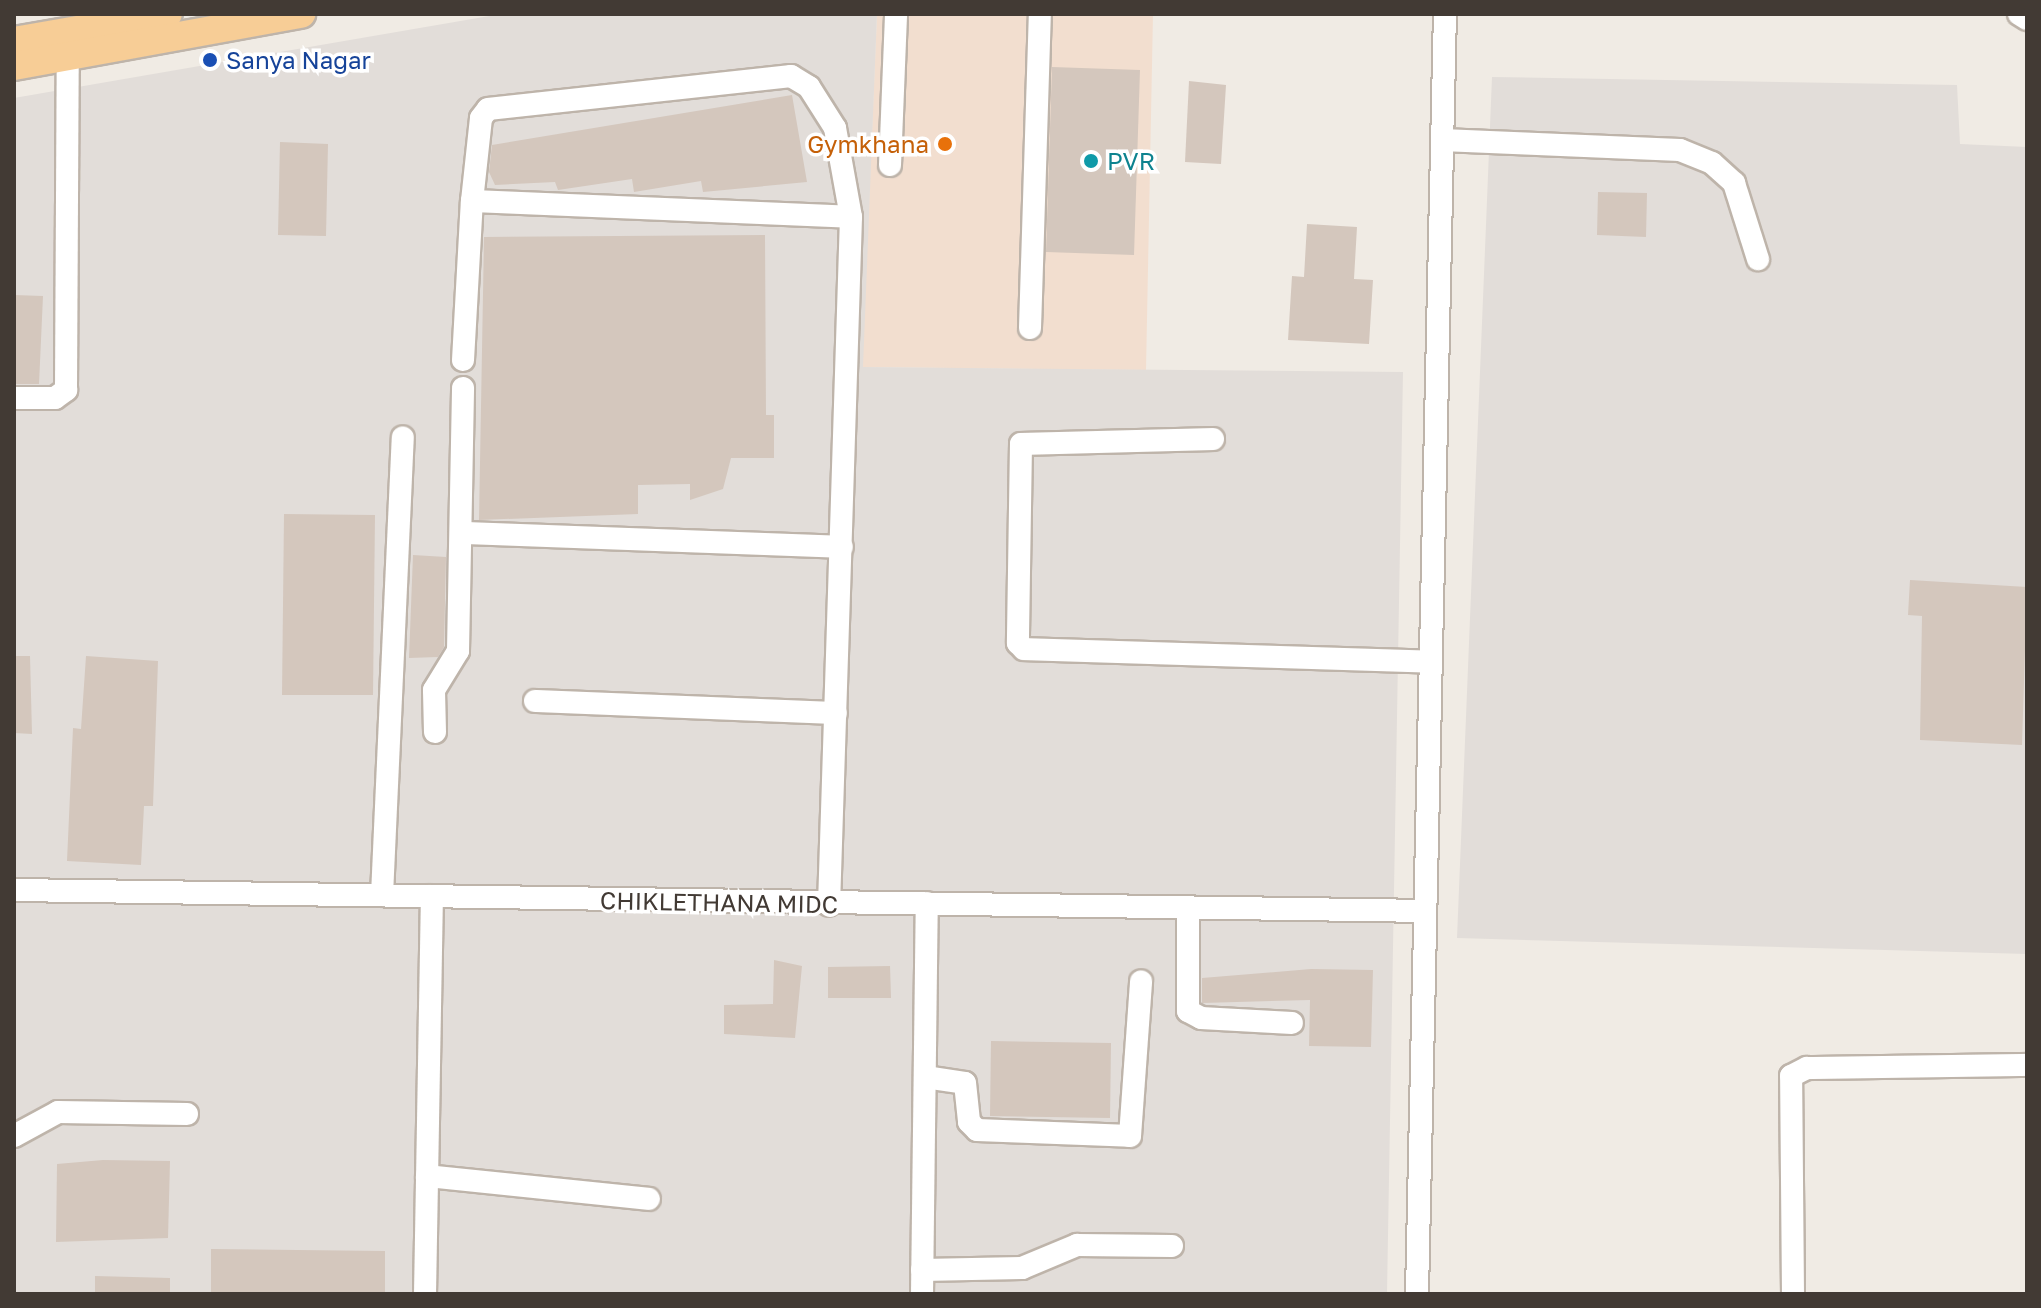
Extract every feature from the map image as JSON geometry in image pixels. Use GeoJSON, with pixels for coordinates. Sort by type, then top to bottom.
{"type":"FeatureCollection","features":[{"type":"Feature","properties":{"kind":"main road"},"geometry":{"type":"LineString","coordinates":[[14,41],[168,14]]}},
{"type":"Feature","properties":{"kind":"main road"},"geometry":{"type":"LineString","coordinates":[[14,66],[287,15]]}},
{"type":"Feature","properties":{"kind":"street"},"geometry":{"type":"LineString","coordinates":[[890,165],[896,14]]}},
{"type":"Feature","properties":{"kind":"street"},"geometry":{"type":"LineString","coordinates":[[1030,328],[1040,14]]}},
{"type":"Feature","properties":{"kind":"street"},"geometry":{"type":"LineString","coordinates":[[1417,1294],[1445,14]]}},
{"type":"Feature","properties":{"kind":"street"},"geometry":{"type":"LineString","coordinates":[[2019,14],[2027,19]]}},
{"type":"Feature","properties":{"kind":"street"},"geometry":{"type":"LineString","coordinates":[[14,398],[55,398],[66,390],[68,56]]}},
{"type":"Feature","properties":{"kind":"street"},"geometry":{"type":"LineString","coordinates":[[463,360],[472,201],[481,118],[488,109],[791,76],[809,87],[835,128],[851,217],[829,905]]}},
{"type":"Feature","properties":{"kind":"street"},"geometry":{"type":"LineString","coordinates":[[1442,140],[1680,150],[1712,163],[1734,183],[1758,259]]}},
{"type":"Feature","properties":{"kind":"street"},"geometry":{"type":"LineString","coordinates":[[472,201],[851,217]]}},
{"type":"Feature","properties":{"kind":"street"},"geometry":{"type":"LineString","coordinates":[[435,732],[434,690],[458,651],[463,533],[463,388]]}},
{"type":"Feature","properties":{"kind":"street"},"geometry":{"type":"LineString","coordinates":[[382,895],[403,437]]}},
{"type":"Feature","properties":{"kind":"street"},"geometry":{"type":"LineString","coordinates":[[1213,439],[1021,444],[1018,643],[1024,649],[1430,662]]}},
{"type":"Feature","properties":{"kind":"street"},"geometry":{"type":"LineString","coordinates":[[463,533],[842,547]]}},
{"type":"Feature","properties":{"kind":"street"},"geometry":{"type":"LineString","coordinates":[[535,701],[836,713]]}},
{"type":"Feature","properties":{"kind":"street","name":"CHIKLETHANA MIDC"},"geometry":{"type":"LineString","coordinates":[[14,890],[829,905],[927,903],[1424,911]]}},
{"type":"Feature","properties":{"kind":"street"},"geometry":{"type":"LineString","coordinates":[[425,1294],[432,896]]}},
{"type":"Feature","properties":{"kind":"street"},"geometry":{"type":"LineString","coordinates":[[922,1294],[927,903]]}},
{"type":"Feature","properties":{"kind":"street"},"geometry":{"type":"LineString","coordinates":[[1188,907],[1188,1011],[1201,1018],[1292,1023]]}},
{"type":"Feature","properties":{"kind":"street"},"geometry":{"type":"LineString","coordinates":[[925,1077],[965,1083],[969,1122],[977,1130],[1130,1136],[1141,981]]}},
{"type":"Feature","properties":{"kind":"street"},"geometry":{"type":"LineString","coordinates":[[1793,1294],[1791,1076],[1807,1068],[2027,1065]]}},
{"type":"Feature","properties":{"kind":"street"},"geometry":{"type":"LineString","coordinates":[[14,1136],[58,1112],[187,1114]]}},
{"type":"Feature","properties":{"kind":"street"},"geometry":{"type":"LineString","coordinates":[[427,1176],[649,1199]]}},
{"type":"Feature","properties":{"kind":"street"},"geometry":{"type":"LineString","coordinates":[[922,1270],[1022,1268],[1077,1245],[1172,1246]]}},
{"type":"Feature","properties":{"kind":"shaded area"},"geometry":{"type":"Polygon","coordinates":[[[501,14],[877,14],[863,367],[1403,372],[1387,1294],[14,1294],[14,98],[501,14]]]}},
{"type":"Feature","properties":{"kind":"shaded area"},"geometry":{"type":"Polygon","coordinates":[[[877,14],[1153,14],[1146,370],[862,367],[877,14]]]}},
{"type":"Feature","properties":{"kind":"shaded area"},"geometry":{"type":"Polygon","coordinates":[[[1492,77],[1957,85],[1960,144],[2027,147],[2027,954],[1457,938],[1492,77]]]}},
{"type":"Feature","properties":{"kind":"building","name":"PVR"},"geometry":{"type":"Polygon","coordinates":[[[1052,67],[1140,70],[1134,255],[1046,252],[1052,67]]]}},
{"type":"Feature","properties":{"kind":"building"},"geometry":{"type":"Polygon","coordinates":[[[1189,81],[1226,85],[1221,164],[1185,162],[1189,81]]]}},
{"type":"Feature","properties":{"kind":"building"},"geometry":{"type":"Polygon","coordinates":[[[792,95],[807,182],[703,192],[701,181],[634,192],[632,179],[558,190],[555,182],[495,185],[489,172],[492,145],[792,95]]]}},
{"type":"Feature","properties":{"kind":"building"},"geometry":{"type":"Polygon","coordinates":[[[280,142],[328,144],[326,236],[278,235],[280,142]]]}},
{"type":"Feature","properties":{"kind":"building"},"geometry":{"type":"Polygon","coordinates":[[[1598,192],[1647,193],[1646,237],[1597,235],[1598,192]]]}},
{"type":"Feature","properties":{"kind":"building"},"geometry":{"type":"Polygon","coordinates":[[[1307,224],[1357,227],[1354,279],[1373,280],[1369,344],[1288,340],[1292,276],[1304,277],[1307,224]]]}},
{"type":"Feature","properties":{"kind":"building"},"geometry":{"type":"Polygon","coordinates":[[[765,235],[766,415],[774,415],[774,458],[731,458],[723,489],[690,500],[690,484],[638,485],[638,514],[479,520],[484,237],[765,235]]]}},
{"type":"Feature","properties":{"kind":"building"},"geometry":{"type":"Polygon","coordinates":[[[14,295],[43,296],[39,384],[14,384],[14,295]]]}},
{"type":"Feature","properties":{"kind":"building"},"geometry":{"type":"Polygon","coordinates":[[[284,514],[375,515],[373,695],[282,695],[284,514]]]}},
{"type":"Feature","properties":{"kind":"building"},"geometry":{"type":"Polygon","coordinates":[[[413,555],[446,557],[444,647],[438,657],[409,658],[413,555]]]}},
{"type":"Feature","properties":{"kind":"building"},"geometry":{"type":"Polygon","coordinates":[[[1910,580],[2027,587],[2022,745],[1920,740],[1922,616],[1908,615],[1910,580]]]}},
{"type":"Feature","properties":{"kind":"building"},"geometry":{"type":"Polygon","coordinates":[[[14,656],[30,656],[32,734],[14,733],[14,656]]]}},
{"type":"Feature","properties":{"kind":"building"},"geometry":{"type":"Polygon","coordinates":[[[86,656],[158,661],[153,806],[144,806],[141,865],[67,861],[73,728],[81,729],[86,656]]]}},
{"type":"Feature","properties":{"kind":"building"},"geometry":{"type":"Polygon","coordinates":[[[774,960],[802,966],[795,1038],[724,1034],[724,1005],[773,1004],[774,960]]]}},
{"type":"Feature","properties":{"kind":"building"},"geometry":{"type":"Polygon","coordinates":[[[890,966],[891,998],[828,998],[828,967],[890,966]]]}},
{"type":"Feature","properties":{"kind":"building"},"geometry":{"type":"Polygon","coordinates":[[[1311,969],[1373,970],[1371,1047],[1309,1046],[1310,1000],[1202,1003],[1202,978],[1311,969]]]}},
{"type":"Feature","properties":{"kind":"building"},"geometry":{"type":"Polygon","coordinates":[[[991,1041],[1111,1043],[1110,1118],[990,1116],[991,1041]]]}},
{"type":"Feature","properties":{"kind":"building"},"geometry":{"type":"Polygon","coordinates":[[[103,1160],[170,1161],[168,1238],[56,1242],[57,1164],[103,1160]]]}},
{"type":"Feature","properties":{"kind":"building"},"geometry":{"type":"Polygon","coordinates":[[[211,1249],[385,1251],[385,1294],[211,1294],[211,1249]]]}},
{"type":"Feature","properties":{"kind":"building"},"geometry":{"type":"Polygon","coordinates":[[[95,1276],[170,1278],[170,1294],[95,1294],[95,1276]]]}},
{"type":"Feature","properties":{"kind":"place","name":"Sanya Nagar"},"geometry":{"type":"Point","coordinates":[210,60]}},
{"type":"Feature","properties":{"kind":"place","name":"Gymkhana"},"geometry":{"type":"Point","coordinates":[945,144]}},
{"type":"Feature","properties":{"kind":"place","name":"PVR"},"geometry":{"type":"Point","coordinates":[1091,161]}}]}
